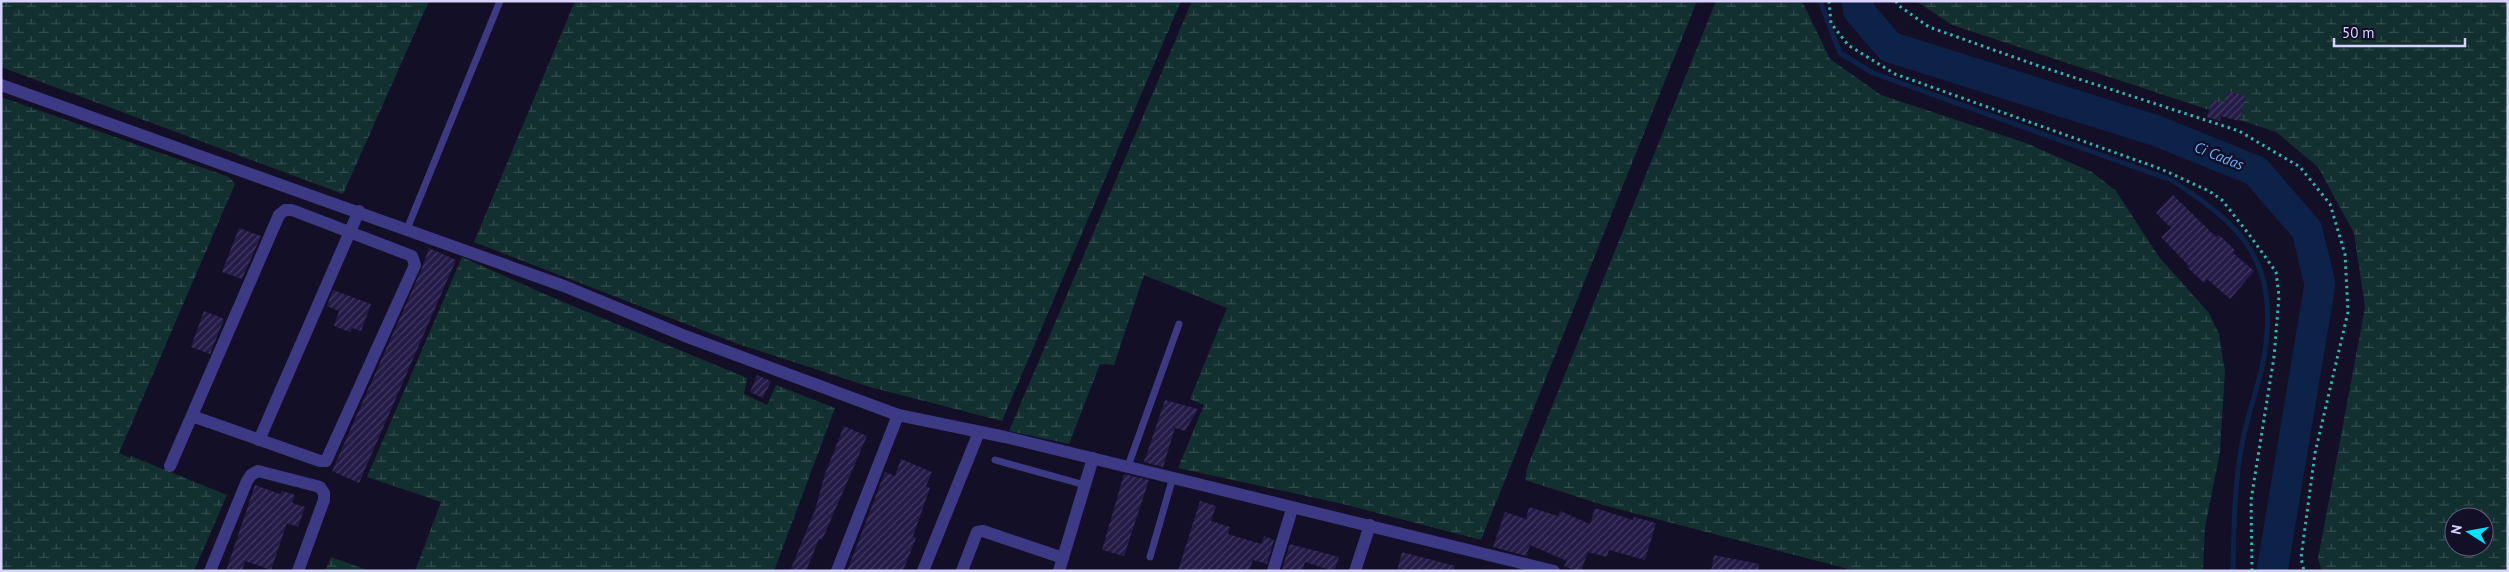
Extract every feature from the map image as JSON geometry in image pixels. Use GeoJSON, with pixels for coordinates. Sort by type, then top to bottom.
{"type":"FeatureCollection","features":[{"type":"Feature","properties":{"kind":"street"},"geometry":{"type":"LineString","coordinates":[[1,85],[564,286],[684,336],[898,415],[1128,466],[1292,509],[1370,525],[1442,545],[1554,571]]}},
{"type":"Feature","properties":{"kind":"street"},"geometry":{"type":"LineString","coordinates":[[170,466],[192,416],[282,212],[292,210],[412,256],[415,265],[326,461],[320,461],[192,416]]}},
{"type":"Feature","properties":{"kind":"street"},"geometry":{"type":"LineString","coordinates":[[259,440],[360,212]]}},
{"type":"Feature","properties":{"kind":"street"},"geometry":{"type":"LineString","coordinates":[[837,571],[898,415]]}},
{"type":"Feature","properties":{"kind":"street"},"geometry":{"type":"LineString","coordinates":[[923,571],[979,432]]}},
{"type":"Feature","properties":{"kind":"street"},"geometry":{"type":"LineString","coordinates":[[962,571],[977,532],[983,531],[1061,565],[1093,458]]}},
{"type":"Feature","properties":{"kind":"street"},"geometry":{"type":"LineString","coordinates":[[210,571],[247,481],[251,475],[258,471],[320,487],[324,492],[324,500],[298,571]]}},
{"type":"Feature","properties":{"kind":"street"},"geometry":{"type":"LineString","coordinates":[[1273,571],[1292,509]]}},
{"type":"Feature","properties":{"kind":"street"},"geometry":{"type":"LineString","coordinates":[[1355,571],[1370,525]]}},
{"type":"Feature","properties":{"kind":"lane"},"geometry":{"type":"LineString","coordinates":[[407,229],[500,1]]}},
{"type":"Feature","properties":{"kind":"lane"},"geometry":{"type":"LineString","coordinates":[[1128,466],[1179,324]]}},
{"type":"Feature","properties":{"kind":"lane"},"geometry":{"type":"LineString","coordinates":[[995,460],[1084,486]]}},
{"type":"Feature","properties":{"kind":"lane"},"geometry":{"type":"LineString","coordinates":[[1150,557],[1173,477]]}},
{"type":"Feature","properties":{"kind":"path"},"geometry":{"type":"LineString","coordinates":[[1829,1],[1831,24],[1848,45],[1895,74],[2161,169],[2209,191],[2222,200],[2251,237],[2276,272],[2279,296],[2274,357],[2252,500],[2252,571]]}},
{"type":"Feature","properties":{"kind":"path"},"geometry":{"type":"LineString","coordinates":[[1896,1],[1898,5],[1929,27],[2039,66],[2240,131],[2300,167],[2330,204],[2345,254],[2348,312],[2315,453],[2300,558],[2304,571]]}},
{"type":"Feature","properties":{"kind":"green space"},"geometry":{"type":"Polygon","coordinates":[[[1,1],[429,1],[343,194],[1,67],[1,1]]]}},
{"type":"Feature","properties":{"kind":"green space"},"geometry":{"type":"Polygon","coordinates":[[[575,1],[1181,1],[1002,421],[870,387],[738,344],[474,242],[575,1]]]}},
{"type":"Feature","properties":{"kind":"green space"},"geometry":{"type":"Polygon","coordinates":[[[1192,1],[1697,1],[1481,540],[1343,504],[1178,468],[1204,405],[1190,399],[1227,308],[1144,275],[1114,365],[1100,364],[1069,444],[1009,431],[1192,1]]]}},
{"type":"Feature","properties":{"kind":"green space"},"geometry":{"type":"Polygon","coordinates":[[[1716,1],[1802,1],[1830,59],[1881,95],[2026,143],[2092,172],[2116,191],[2159,257],[2209,313],[2219,334],[2225,371],[2220,452],[2205,528],[2203,571],[1856,571],[1603,505],[1525,480],[1527,468],[1716,1]]]}},
{"type":"Feature","properties":{"kind":"green space"},"geometry":{"type":"Polygon","coordinates":[[[1916,1],[2508,1],[2508,571],[2322,571],[2318,559],[2365,307],[2354,233],[2318,167],[2276,132],[1952,25],[1916,1]]]}},
{"type":"Feature","properties":{"kind":"green space"},"geometry":{"type":"Polygon","coordinates":[[[1,97],[229,177],[235,184],[119,453],[130,458],[131,456],[227,495],[194,571],[1,571],[1,97]]]}},
{"type":"Feature","properties":{"kind":"green space"},"geometry":{"type":"Polygon","coordinates":[[[462,257],[549,296],[747,378],[744,394],[767,405],[776,385],[835,408],[774,571],[415,571],[441,502],[367,477],[462,257]]]}},
{"type":"Feature","properties":{"kind":"green space"},"geometry":{"type":"Polygon","coordinates":[[[331,557],[370,571],[325,571],[331,557]]]}},
{"type":"Feature","properties":{"kind":"building"},"geometry":{"type":"Polygon","coordinates":[[[2227,91],[2246,96],[2239,121],[2221,116],[2220,121],[2207,117],[2212,100],[2224,103],[2227,91]]]}},
{"type":"Feature","properties":{"kind":"building"},"geometry":{"type":"Polygon","coordinates":[[[2173,195],[2216,237],[2219,235],[2235,250],[2233,253],[2254,271],[2230,299],[2207,279],[2204,283],[2161,237],[2171,228],[2156,213],[2173,195]]]}},
{"type":"Feature","properties":{"kind":"building"},"geometry":{"type":"Polygon","coordinates":[[[239,228],[261,236],[242,279],[222,272],[239,228]]]}},
{"type":"Feature","properties":{"kind":"building"},"geometry":{"type":"Polygon","coordinates":[[[429,248],[456,260],[359,483],[332,471],[422,268],[429,248]]]}},
{"type":"Feature","properties":{"kind":"building"},"geometry":{"type":"Polygon","coordinates":[[[333,290],[371,304],[361,331],[352,328],[350,332],[334,326],[339,311],[327,306],[333,290]]]}},
{"type":"Feature","properties":{"kind":"building"},"geometry":{"type":"Polygon","coordinates":[[[204,311],[224,319],[210,354],[191,347],[204,311]]]}},
{"type":"Feature","properties":{"kind":"building"},"geometry":{"type":"Polygon","coordinates":[[[757,375],[771,381],[763,398],[750,392],[757,375]]]}},
{"type":"Feature","properties":{"kind":"building"},"geometry":{"type":"Polygon","coordinates":[[[1165,400],[1198,409],[1185,431],[1175,428],[1163,467],[1144,462],[1165,400]]]}},
{"type":"Feature","properties":{"kind":"building"},"geometry":{"type":"Polygon","coordinates":[[[844,426],[867,436],[822,540],[819,539],[806,571],[790,571],[815,510],[825,474],[844,426]]]}},
{"type":"Feature","properties":{"kind":"building"},"geometry":{"type":"Polygon","coordinates":[[[901,459],[932,472],[926,486],[930,488],[913,536],[916,538],[903,571],[847,571],[885,472],[895,476],[901,459]]]}},
{"type":"Feature","properties":{"kind":"building"},"geometry":{"type":"Polygon","coordinates":[[[1124,474],[1149,480],[1124,556],[1102,550],[1124,474]]]}},
{"type":"Feature","properties":{"kind":"building"},"geometry":{"type":"Polygon","coordinates":[[[255,485],[280,494],[282,491],[295,495],[292,503],[305,507],[298,527],[287,523],[271,570],[245,561],[242,571],[226,571],[255,485]]]}},
{"type":"Feature","properties":{"kind":"building"},"geometry":{"type":"Polygon","coordinates":[[[1200,501],[1216,506],[1211,521],[1230,527],[1228,534],[1261,544],[1264,536],[1274,540],[1267,564],[1253,560],[1249,571],[1178,571],[1200,501]]]}},
{"type":"Feature","properties":{"kind":"building"},"geometry":{"type":"Polygon","coordinates":[[[1529,507],[1558,516],[1560,511],[1590,524],[1595,508],[1633,520],[1634,517],[1656,523],[1645,560],[1609,550],[1607,557],[1588,552],[1581,571],[1576,571],[1564,566],[1567,561],[1530,545],[1526,556],[1493,547],[1505,512],[1526,519],[1529,507]]]}},
{"type":"Feature","properties":{"kind":"building"},"geometry":{"type":"Polygon","coordinates":[[[1290,544],[1339,557],[1334,571],[1305,562],[1302,571],[1282,569],[1290,544]]]}},
{"type":"Feature","properties":{"kind":"building"},"geometry":{"type":"Polygon","coordinates":[[[1402,552],[1455,566],[1454,571],[1397,571],[1402,552]]]}},
{"type":"Feature","properties":{"kind":"building"},"geometry":{"type":"Polygon","coordinates":[[[1714,555],[1759,564],[1758,571],[1711,571],[1714,555]]]}},
{"type":"Feature","properties":{"kind":"waterway"},"geometry":{"type":"LineString","coordinates":[[1820,1],[1840,53],[1873,73],[2171,180],[2217,213],[2250,248],[2260,269],[2266,292],[2268,319],[2263,362],[2240,455],[2235,505],[2233,571]]}},
{"type":"Feature","properties":{"kind":"waterway","name":"Ci Cadas"},"geometry":{"type":"LineString","coordinates":[[1857,1],[1859,11],[1890,47],[2157,131],[2256,171],[2307,230],[2320,284],[2272,571]]}}]}
